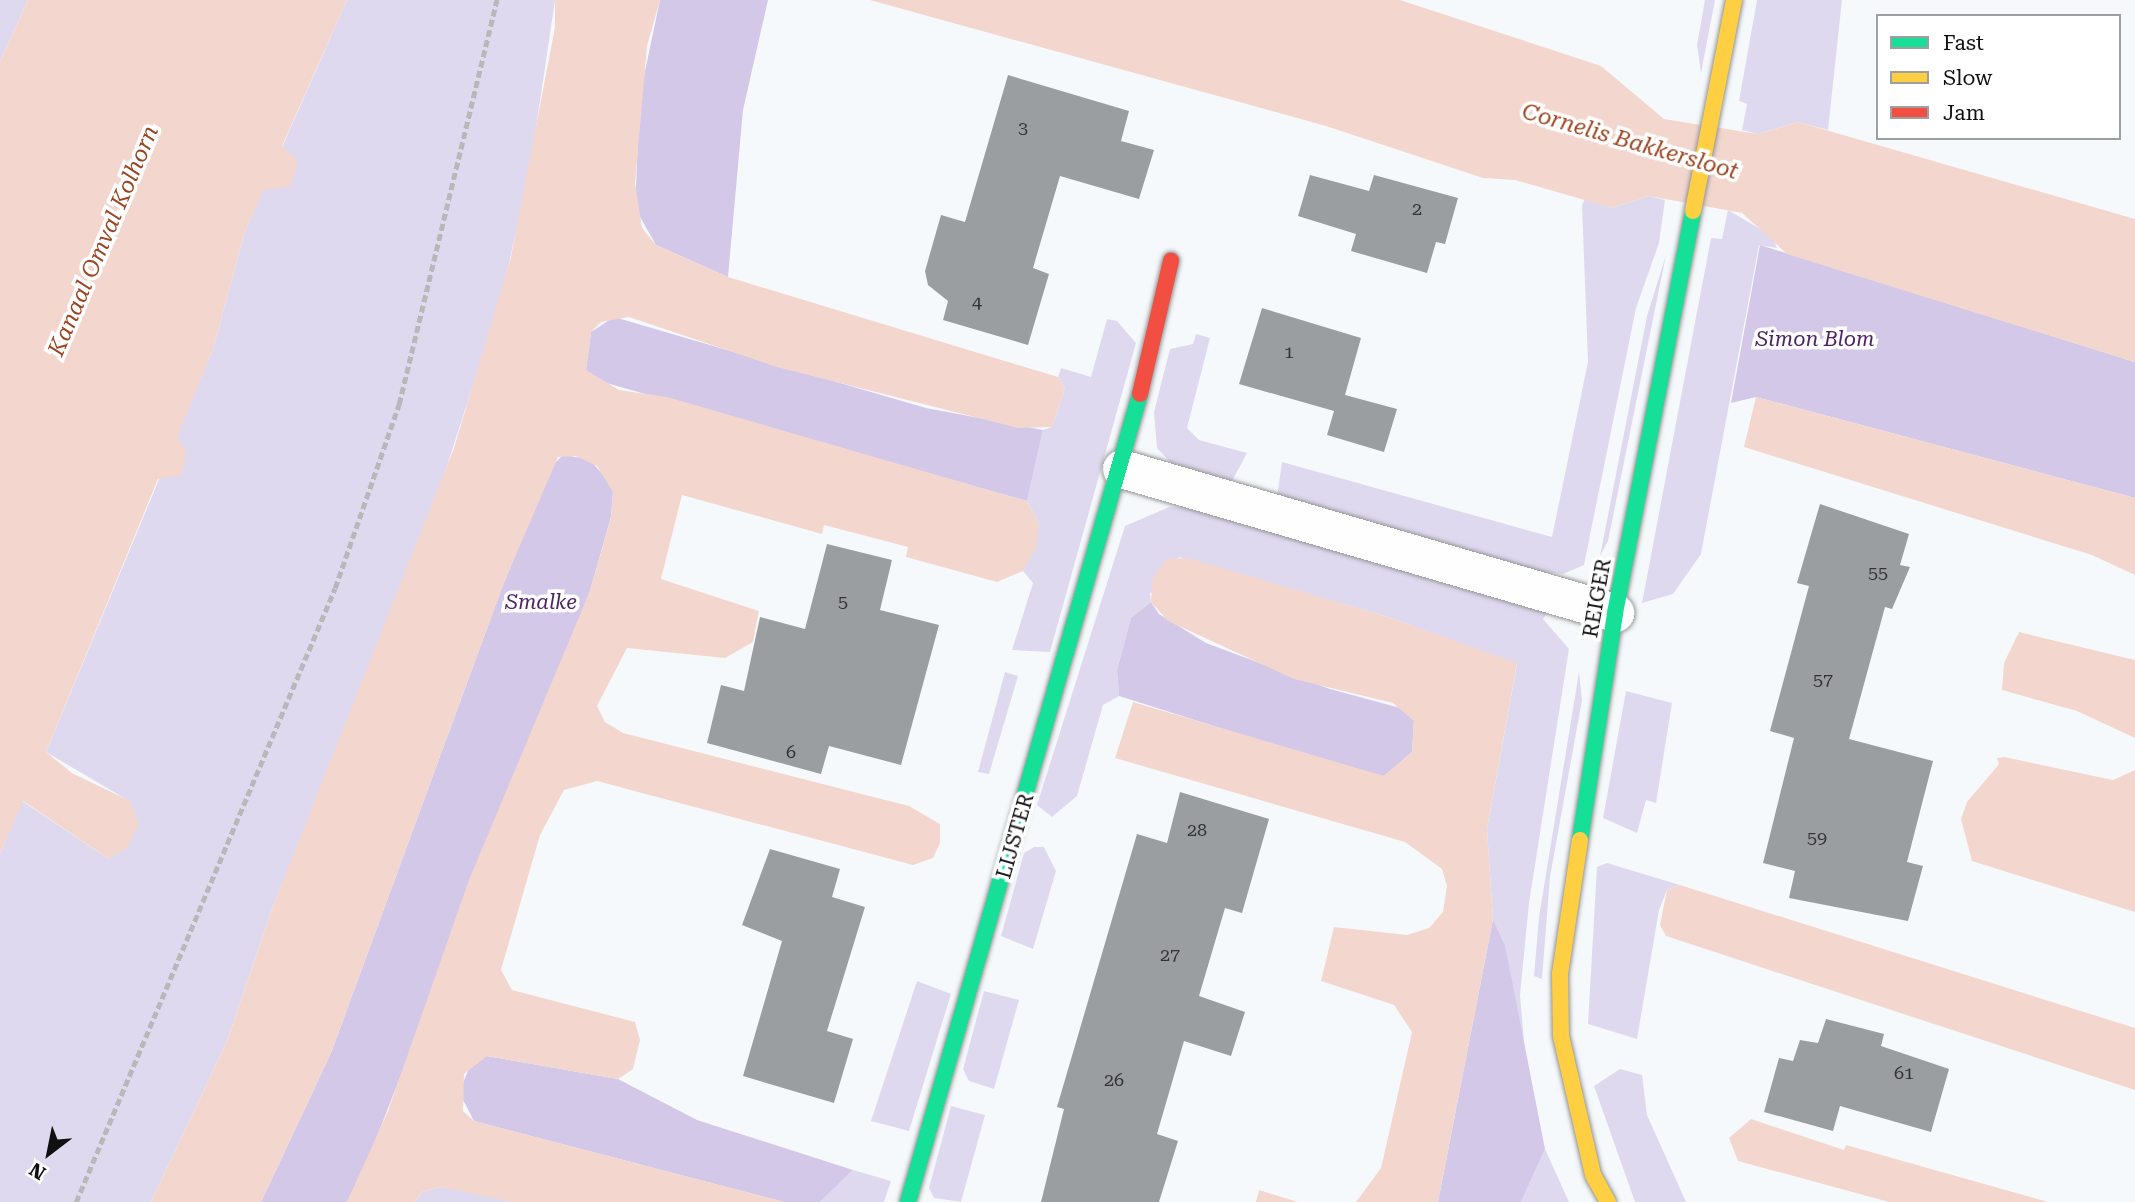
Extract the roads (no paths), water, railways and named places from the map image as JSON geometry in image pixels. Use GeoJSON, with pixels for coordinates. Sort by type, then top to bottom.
{"type":"FeatureCollection","features":[{"type":"Feature","properties":{"kind":"street","name":"REIGER"},"geometry":{"type":"LineString","coordinates":[[1608,1202],[1593,1175],[1561,1035],[1560,974],[1615,613],[1734,0]]}},
{"type":"Feature","properties":{"kind":"street","name":"LIJSTER"},"geometry":{"type":"LineString","coordinates":[[908,1202],[1122,469],[1171,261]]}},
{"type":"Feature","properties":{"kind":"street"},"geometry":{"type":"LineString","coordinates":[[1122,469],[1615,613]]}},
{"type":"Feature","properties":{"kind":"water","name":"Kanaal Omval Kolhorn"},"geometry":{"type":"Polygon","coordinates":[[[28,0],[347,0],[282,146],[298,161],[291,186],[264,190],[245,231],[213,349],[177,438],[187,451],[181,475],[158,479],[46,752],[72,773],[130,801],[139,824],[127,848],[109,859],[23,801],[0,854],[0,62],[28,0]]]}},
{"type":"Feature","properties":{"kind":"water"},"geometry":{"type":"Polygon","coordinates":[[[555,0],[660,0],[647,46],[635,183],[642,228],[656,245],[728,277],[1058,377],[1065,388],[1052,427],[1018,428],[777,367],[629,317],[601,322],[591,332],[586,370],[619,390],[667,397],[1027,501],[1039,524],[1036,548],[1023,571],[997,582],[906,557],[908,547],[824,525],[822,534],[682,495],[661,579],[759,611],[753,642],[725,658],[627,648],[597,706],[605,722],[623,733],[909,806],[940,824],[940,843],[933,858],[913,865],[597,781],[564,790],[540,835],[501,970],[512,990],[635,1022],[640,1040],[633,1069],[618,1079],[487,1056],[464,1074],[463,1111],[474,1121],[784,1202],[512,1202],[441,1187],[422,1192],[415,1202],[347,1202],[388,1111],[469,880],[590,591],[611,518],[613,492],[597,466],[576,456],[558,457],[503,585],[331,1053],[261,1202],[151,1202],[227,1041],[272,909],[454,448],[511,257],[555,27],[555,0]]]}},
{"type":"Feature","properties":{"kind":"water","name":"Cornelis Bakkersloot"},"geometry":{"type":"Polygon","coordinates":[[[870,0],[1400,0],[1601,66],[1664,119],[1758,134],[1798,122],[2135,219],[2135,362],[1787,254],[1742,213],[1649,196],[1612,208],[1515,180],[1483,178],[1326,126],[870,0]]]}},
{"type":"Feature","properties":{"kind":"water"},"geometry":{"type":"Polygon","coordinates":[[[1756,397],[2135,498],[2135,575],[2092,555],[1744,447],[1756,397]]]}},
{"type":"Feature","properties":{"kind":"water"},"geometry":{"type":"Polygon","coordinates":[[[1188,558],[1388,617],[1517,663],[1487,829],[1493,919],[1438,1202],[1356,1202],[1381,1168],[1412,1032],[1394,1005],[1321,981],[1334,927],[1407,935],[1429,928],[1443,912],[1447,886],[1442,869],[1405,842],[1115,758],[1133,702],[1384,776],[1412,752],[1414,721],[1393,703],[1294,679],[1168,621],[1151,602],[1152,580],[1166,559],[1188,558]]]}},
{"type":"Feature","properties":{"kind":"water"},"geometry":{"type":"Polygon","coordinates":[[[2019,632],[2135,660],[2135,738],[2077,711],[2002,690],[2004,663],[2019,632]]]}},
{"type":"Feature","properties":{"kind":"water"},"geometry":{"type":"Polygon","coordinates":[[[2004,757],[2113,780],[2135,770],[2135,912],[1972,861],[1961,819],[1967,802],[1999,764],[1997,758],[2004,757]]]}},
{"type":"Feature","properties":{"kind":"water"},"geometry":{"type":"Polygon","coordinates":[[[1680,885],[2135,1028],[2135,1090],[1666,936],[1660,925],[1667,890],[1680,885]]]}},
{"type":"Feature","properties":{"kind":"water"},"geometry":{"type":"Polygon","coordinates":[[[1751,1119],[1844,1150],[1846,1145],[2048,1202],[1889,1202],[1738,1161],[1729,1138],[1751,1119]]]}},
{"type":"Feature","properties":{"kind":"water"},"geometry":{"type":"Polygon","coordinates":[[[1259,1190],[1298,1202],[1256,1202],[1259,1190]]]}},
{"type":"Feature","properties":{"kind":"park label","name":"Simon Blom"},"geometry":{"type":"Point","coordinates":[1815,339]}},
{"type":"Feature","properties":{"kind":"park label","name":"Smalke"},"geometry":{"type":"Point","coordinates":[541,602]}}]}
